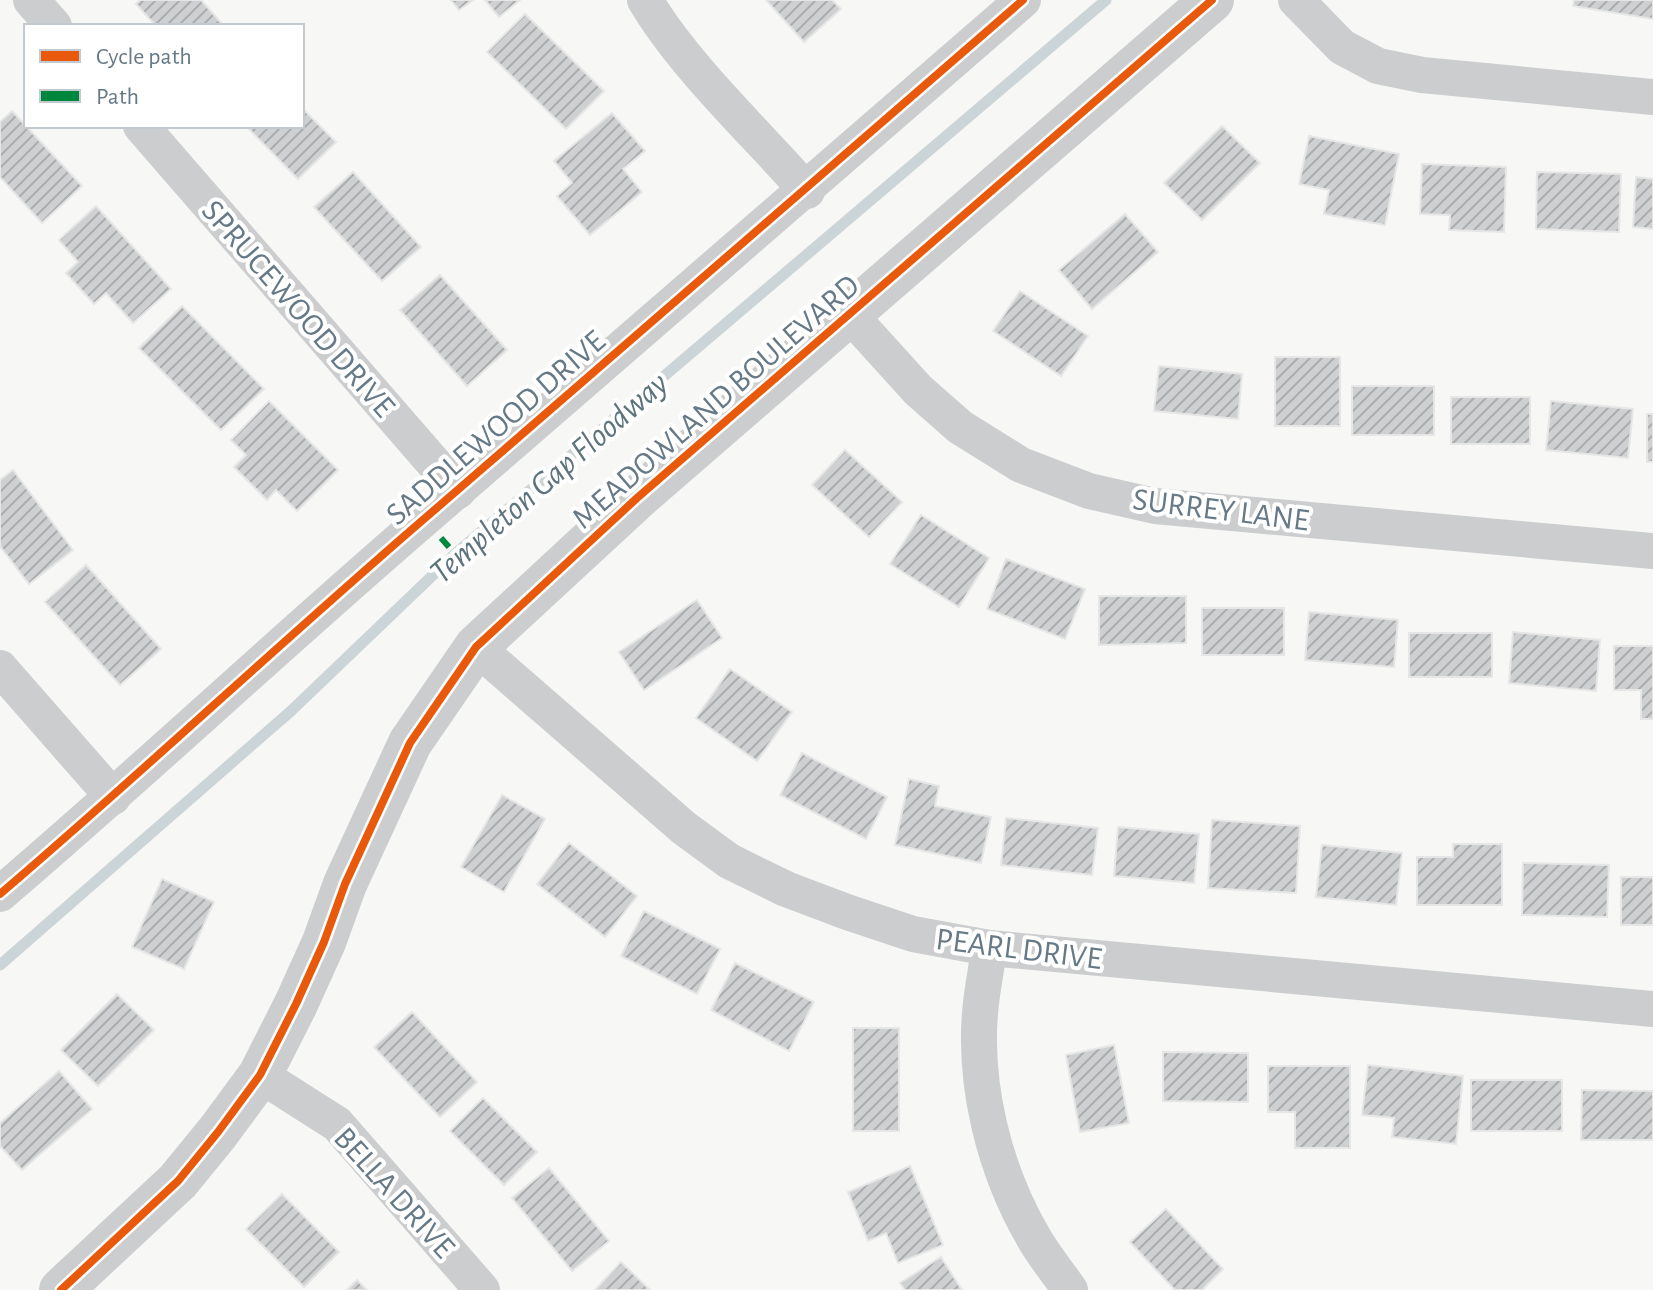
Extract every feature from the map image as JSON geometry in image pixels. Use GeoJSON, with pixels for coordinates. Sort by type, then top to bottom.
{"type":"FeatureCollection","features":[{"type":"Feature","properties":{"kind":"street"},"geometry":{"type":"LineString","coordinates":[[31,0],[52,24]]}},
{"type":"Feature","properties":{"kind":"street"},"geometry":{"type":"LineString","coordinates":[[645,0],[697,68],[807,191]]}},
{"type":"Feature","properties":{"kind":"street","name":"SADDLEWOOD DRIVE"},"geometry":{"type":"LineString","coordinates":[[0,894],[1023,0]]}},
{"type":"Feature","properties":{"kind":"street","name":"MEADOWLAND BOULEVARD"},"geometry":{"type":"LineString","coordinates":[[61,1290],[178,1181],[260,1075],[296,1004],[361,846],[410,743],[476,647],[637,498],[1212,0]]}},
{"type":"Feature","properties":{"kind":"street"},"geometry":{"type":"LineString","coordinates":[[1296,0],[1342,47],[1378,66],[1422,75],[1653,97]]}},
{"type":"Feature","properties":{"kind":"street","name":"SPRUCEWOOD DRIVE"},"geometry":{"type":"LineString","coordinates":[[143,128],[458,491]]}},
{"type":"Feature","properties":{"kind":"street","name":"SURREY LANE"},"geometry":{"type":"LineString","coordinates":[[850,315],[918,390],[960,427],[1021,465],[1089,491],[1155,506],[1653,551]]}},
{"type":"Feature","properties":{"kind":"street","name":"PEARL DRIVE"},"geometry":{"type":"LineString","coordinates":[[476,647],[684,828],[729,861],[786,889],[913,934],[989,948],[1653,1009]]}},
{"type":"Feature","properties":{"kind":"street"},"geometry":{"type":"LineString","coordinates":[[0,668],[113,797]]}},
{"type":"Feature","properties":{"kind":"street"},"geometry":{"type":"LineString","coordinates":[[989,948],[980,1006],[980,1068],[991,1133],[1011,1189],[1035,1240],[1070,1290]]}},
{"type":"Feature","properties":{"kind":"street","name":"BELLA DRIVE"},"geometry":{"type":"LineString","coordinates":[[260,1075],[337,1124],[482,1290]]}},
{"type":"Feature","properties":{"kind":"building"},"geometry":{"type":"Polygon","coordinates":[[[140,0],[201,0],[222,24],[154,24],[136,4],[140,0]]]}},
{"type":"Feature","properties":{"kind":"building"},"geometry":{"type":"Polygon","coordinates":[[[451,0],[473,0],[459,10],[451,0]]]}},
{"type":"Feature","properties":{"kind":"building"},"geometry":{"type":"Polygon","coordinates":[[[485,0],[520,0],[499,17],[485,0]]]}},
{"type":"Feature","properties":{"kind":"building"},"geometry":{"type":"Polygon","coordinates":[[[766,0],[832,0],[841,9],[804,42],[766,0]]]}},
{"type":"Feature","properties":{"kind":"building"},"geometry":{"type":"Polygon","coordinates":[[[1574,0],[1653,0],[1653,19],[1573,6],[1574,0]]]}},
{"type":"Feature","properties":{"kind":"building"},"geometry":{"type":"Polygon","coordinates":[[[525,14],[604,91],[566,129],[487,52],[525,14]]]}},
{"type":"Feature","properties":{"kind":"building"},"geometry":{"type":"Polygon","coordinates":[[[304,110],[336,142],[298,179],[248,128],[304,128],[304,110]]]}},
{"type":"Feature","properties":{"kind":"building"},"geometry":{"type":"Polygon","coordinates":[[[12,111],[24,128],[28,128],[82,186],[42,223],[0,177],[0,122],[12,111]]]}},
{"type":"Feature","properties":{"kind":"building"},"geometry":{"type":"Polygon","coordinates":[[[612,113],[645,151],[623,169],[642,192],[590,235],[557,196],[572,183],[554,161],[612,113]]]}},
{"type":"Feature","properties":{"kind":"building"},"geometry":{"type":"Polygon","coordinates":[[[1222,126],[1260,163],[1202,220],[1164,183],[1222,126]]]}},
{"type":"Feature","properties":{"kind":"building"},"geometry":{"type":"Polygon","coordinates":[[[1309,136],[1399,154],[1385,225],[1324,214],[1329,190],[1299,184],[1309,136]]]}},
{"type":"Feature","properties":{"kind":"building"},"geometry":{"type":"Polygon","coordinates":[[[1422,164],[1506,167],[1504,232],[1449,230],[1450,215],[1420,214],[1422,164]]]}},
{"type":"Feature","properties":{"kind":"building"},"geometry":{"type":"Polygon","coordinates":[[[353,172],[421,247],[382,281],[314,207],[353,172]]]}},
{"type":"Feature","properties":{"kind":"building"},"geometry":{"type":"Polygon","coordinates":[[[1537,172],[1621,174],[1619,232],[1536,229],[1537,172]]]}},
{"type":"Feature","properties":{"kind":"building"},"geometry":{"type":"Polygon","coordinates":[[[1636,177],[1653,179],[1653,229],[1633,227],[1636,177]]]}},
{"type":"Feature","properties":{"kind":"building"},"geometry":{"type":"Polygon","coordinates":[[[96,206],[171,289],[133,323],[106,293],[94,304],[66,273],[78,262],[59,240],[96,206]]]}},
{"type":"Feature","properties":{"kind":"building"},"geometry":{"type":"Polygon","coordinates":[[[1125,214],[1158,252],[1092,309],[1059,270],[1125,214]]]}},
{"type":"Feature","properties":{"kind":"building"},"geometry":{"type":"Polygon","coordinates":[[[440,275],[507,350],[467,386],[400,310],[440,275]]]}},
{"type":"Feature","properties":{"kind":"building"},"geometry":{"type":"Polygon","coordinates":[[[1020,291],[1088,336],[1061,376],[993,331],[1020,291]]]}},
{"type":"Feature","properties":{"kind":"building"},"geometry":{"type":"Polygon","coordinates":[[[182,306],[264,389],[221,430],[139,348],[182,306]]]}},
{"type":"Feature","properties":{"kind":"building"},"geometry":{"type":"Polygon","coordinates":[[[1275,357],[1340,357],[1340,426],[1275,426],[1275,357]]]}},
{"type":"Feature","properties":{"kind":"building"},"geometry":{"type":"Polygon","coordinates":[[[1159,366],[1242,374],[1238,419],[1154,411],[1159,366]]]}},
{"type":"Feature","properties":{"kind":"building"},"geometry":{"type":"Polygon","coordinates":[[[1352,386],[1434,386],[1434,435],[1352,435],[1352,386]]]}},
{"type":"Feature","properties":{"kind":"building"},"geometry":{"type":"Polygon","coordinates":[[[1451,397],[1530,397],[1530,444],[1451,444],[1451,397]]]}},
{"type":"Feature","properties":{"kind":"building"},"geometry":{"type":"Polygon","coordinates":[[[269,401],[338,470],[297,511],[276,490],[267,500],[234,467],[246,455],[231,440],[269,401]]]}},
{"type":"Feature","properties":{"kind":"building"},"geometry":{"type":"Polygon","coordinates":[[[1551,401],[1633,409],[1628,458],[1546,450],[1551,401]]]}},
{"type":"Feature","properties":{"kind":"building"},"geometry":{"type":"Polygon","coordinates":[[[1647,414],[1653,414],[1653,462],[1647,462],[1647,414]]]}},
{"type":"Feature","properties":{"kind":"building"},"geometry":{"type":"Polygon","coordinates":[[[845,450],[902,502],[869,537],[812,485],[845,450]]]}},
{"type":"Feature","properties":{"kind":"building"},"geometry":{"type":"Polygon","coordinates":[[[13,470],[73,550],[29,584],[0,546],[0,480],[13,470]]]}},
{"type":"Feature","properties":{"kind":"building"},"geometry":{"type":"Polygon","coordinates":[[[921,515],[989,558],[959,607],[890,564],[921,515]]]}},
{"type":"Feature","properties":{"kind":"building"},"geometry":{"type":"Polygon","coordinates":[[[1006,559],[1085,589],[1065,639],[987,609],[1006,559]]]}},
{"type":"Feature","properties":{"kind":"building"},"geometry":{"type":"Polygon","coordinates":[[[86,565],[161,649],[120,685],[45,602],[86,565]]]}},
{"type":"Feature","properties":{"kind":"building"},"geometry":{"type":"Polygon","coordinates":[[[1099,596],[1186,596],[1186,643],[1099,645],[1099,596]]]}},
{"type":"Feature","properties":{"kind":"building"},"geometry":{"type":"Polygon","coordinates":[[[697,600],[722,638],[644,690],[619,652],[697,600]]]}},
{"type":"Feature","properties":{"kind":"building"},"geometry":{"type":"Polygon","coordinates":[[[1202,608],[1284,608],[1284,655],[1202,655],[1202,608]]]}},
{"type":"Feature","properties":{"kind":"building"},"geometry":{"type":"Polygon","coordinates":[[[1309,612],[1398,620],[1394,667],[1305,660],[1309,612]]]}},
{"type":"Feature","properties":{"kind":"building"},"geometry":{"type":"Polygon","coordinates":[[[1513,632],[1600,640],[1596,691],[1509,683],[1513,632]]]}},
{"type":"Feature","properties":{"kind":"building"},"geometry":{"type":"Polygon","coordinates":[[[1409,633],[1492,633],[1492,677],[1409,677],[1409,633]]]}},
{"type":"Feature","properties":{"kind":"building"},"geometry":{"type":"Polygon","coordinates":[[[1614,646],[1653,646],[1653,719],[1641,719],[1641,690],[1614,690],[1614,646]]]}},
{"type":"Feature","properties":{"kind":"building"},"geometry":{"type":"Polygon","coordinates":[[[730,669],[792,712],[757,761],[696,718],[730,669]]]}},
{"type":"Feature","properties":{"kind":"building"},"geometry":{"type":"Polygon","coordinates":[[[802,753],[887,797],[866,839],[780,795],[802,753]]]}},
{"type":"Feature","properties":{"kind":"building"},"geometry":{"type":"Polygon","coordinates":[[[909,779],[939,786],[935,806],[991,817],[981,863],[895,845],[909,779]]]}},
{"type":"Feature","properties":{"kind":"building"},"geometry":{"type":"Polygon","coordinates":[[[502,795],[545,819],[504,892],[461,867],[502,795]]]}},
{"type":"Feature","properties":{"kind":"building"},"geometry":{"type":"Polygon","coordinates":[[[1006,818],[1098,828],[1092,875],[1001,865],[1006,818]]]}},
{"type":"Feature","properties":{"kind":"building"},"geometry":{"type":"Polygon","coordinates":[[[1212,820],[1300,826],[1296,893],[1208,888],[1212,820]]]}},
{"type":"Feature","properties":{"kind":"building"},"geometry":{"type":"Polygon","coordinates":[[[1118,827],[1199,834],[1194,883],[1114,876],[1118,827]]]}},
{"type":"Feature","properties":{"kind":"building"},"geometry":{"type":"Polygon","coordinates":[[[569,843],[637,896],[605,937],[537,884],[569,843]]]}},
{"type":"Feature","properties":{"kind":"building"},"geometry":{"type":"Polygon","coordinates":[[[1453,844],[1502,844],[1502,905],[1417,905],[1417,857],[1453,857],[1453,844]]]}},
{"type":"Feature","properties":{"kind":"building"},"geometry":{"type":"Polygon","coordinates":[[[1322,845],[1402,853],[1396,905],[1316,897],[1322,845]]]}},
{"type":"Feature","properties":{"kind":"building"},"geometry":{"type":"Polygon","coordinates":[[[1523,863],[1609,865],[1607,917],[1522,915],[1523,863]]]}},
{"type":"Feature","properties":{"kind":"building"},"geometry":{"type":"Polygon","coordinates":[[[1621,877],[1653,877],[1653,925],[1621,925],[1621,877]]]}},
{"type":"Feature","properties":{"kind":"building"},"geometry":{"type":"Polygon","coordinates":[[[162,879],[214,902],[184,969],[132,947],[162,879]]]}},
{"type":"Feature","properties":{"kind":"building"},"geometry":{"type":"Polygon","coordinates":[[[644,911],[720,949],[697,994],[621,956],[644,911]]]}},
{"type":"Feature","properties":{"kind":"building"},"geometry":{"type":"Polygon","coordinates":[[[735,963],[814,1002],[789,1051],[711,1010],[735,963]]]}},
{"type":"Feature","properties":{"kind":"building"},"geometry":{"type":"Polygon","coordinates":[[[117,994],[154,1030],[98,1086],[61,1050],[117,994]]]}},
{"type":"Feature","properties":{"kind":"building"},"geometry":{"type":"Polygon","coordinates":[[[412,1012],[477,1082],[440,1117],[374,1047],[412,1012]]]}},
{"type":"Feature","properties":{"kind":"building"},"geometry":{"type":"Polygon","coordinates":[[[853,1028],[899,1028],[899,1131],[853,1131],[853,1028]]]}},
{"type":"Feature","properties":{"kind":"building"},"geometry":{"type":"Polygon","coordinates":[[[1114,1045],[1129,1123],[1080,1132],[1066,1055],[1114,1045]]]}},
{"type":"Feature","properties":{"kind":"building"},"geometry":{"type":"Polygon","coordinates":[[[1163,1052],[1248,1053],[1248,1102],[1163,1101],[1163,1052]]]}},
{"type":"Feature","properties":{"kind":"building"},"geometry":{"type":"Polygon","coordinates":[[[1368,1065],[1463,1076],[1456,1144],[1392,1137],[1394,1118],[1362,1115],[1368,1065]]]}},
{"type":"Feature","properties":{"kind":"building"},"geometry":{"type":"Polygon","coordinates":[[[1268,1066],[1350,1066],[1350,1148],[1295,1148],[1295,1112],[1268,1112],[1268,1066]]]}},
{"type":"Feature","properties":{"kind":"building"},"geometry":{"type":"Polygon","coordinates":[[[59,1071],[92,1109],[22,1170],[0,1146],[0,1123],[59,1071]]]}},
{"type":"Feature","properties":{"kind":"building"},"geometry":{"type":"Polygon","coordinates":[[[1471,1080],[1562,1080],[1562,1131],[1471,1131],[1471,1080]]]}},
{"type":"Feature","properties":{"kind":"building"},"geometry":{"type":"Polygon","coordinates":[[[1582,1090],[1653,1091],[1653,1140],[1581,1140],[1582,1090]]]}},
{"type":"Feature","properties":{"kind":"building"},"geometry":{"type":"Polygon","coordinates":[[[483,1098],[537,1152],[504,1185],[450,1131],[483,1098]]]}},
{"type":"Feature","properties":{"kind":"building"},"geometry":{"type":"Polygon","coordinates":[[[910,1166],[943,1245],[898,1263],[886,1233],[868,1241],[848,1192],[910,1166]]]}},
{"type":"Feature","properties":{"kind":"building"},"geometry":{"type":"Polygon","coordinates":[[[549,1168],[609,1241],[572,1271],[512,1198],[549,1168]]]}},
{"type":"Feature","properties":{"kind":"building"},"geometry":{"type":"Polygon","coordinates":[[[282,1194],[339,1252],[304,1287],[246,1229],[282,1194]]]}},
{"type":"Feature","properties":{"kind":"building"},"geometry":{"type":"Polygon","coordinates":[[[1166,1209],[1223,1269],[1202,1290],[1175,1290],[1130,1242],[1166,1209]]]}},
{"type":"Feature","properties":{"kind":"building"},"geometry":{"type":"Polygon","coordinates":[[[941,1257],[962,1290],[905,1290],[900,1283],[941,1257]]]}},
{"type":"Feature","properties":{"kind":"building"},"geometry":{"type":"Polygon","coordinates":[[[621,1262],[650,1290],[595,1290],[621,1262]]]}},
{"type":"Feature","properties":{"kind":"building"},"geometry":{"type":"Polygon","coordinates":[[[357,1280],[367,1290],[347,1290],[357,1280]]]}},
{"type":"Feature","properties":{"kind":"waterway","name":"Templeton Gap Floodway"},"geometry":{"type":"LineString","coordinates":[[0,965],[291,711],[455,554],[1106,0]]}},
{"type":"Feature","properties":{"kind":"marked path"},"geometry":{"type":"LineString","coordinates":[[441,538],[467,567]]}},
{"type":"Feature","properties":{"kind":"cycle path"},"geometry":{"type":"LineString","coordinates":[[0,894],[371,565],[1023,0]]}},
{"type":"Feature","properties":{"kind":"cycle path"},"geometry":{"type":"LineString","coordinates":[[61,1290],[178,1181],[260,1075],[296,1004],[324,942],[345,884],[410,743],[476,647],[637,498],[1212,0]]}}]}
